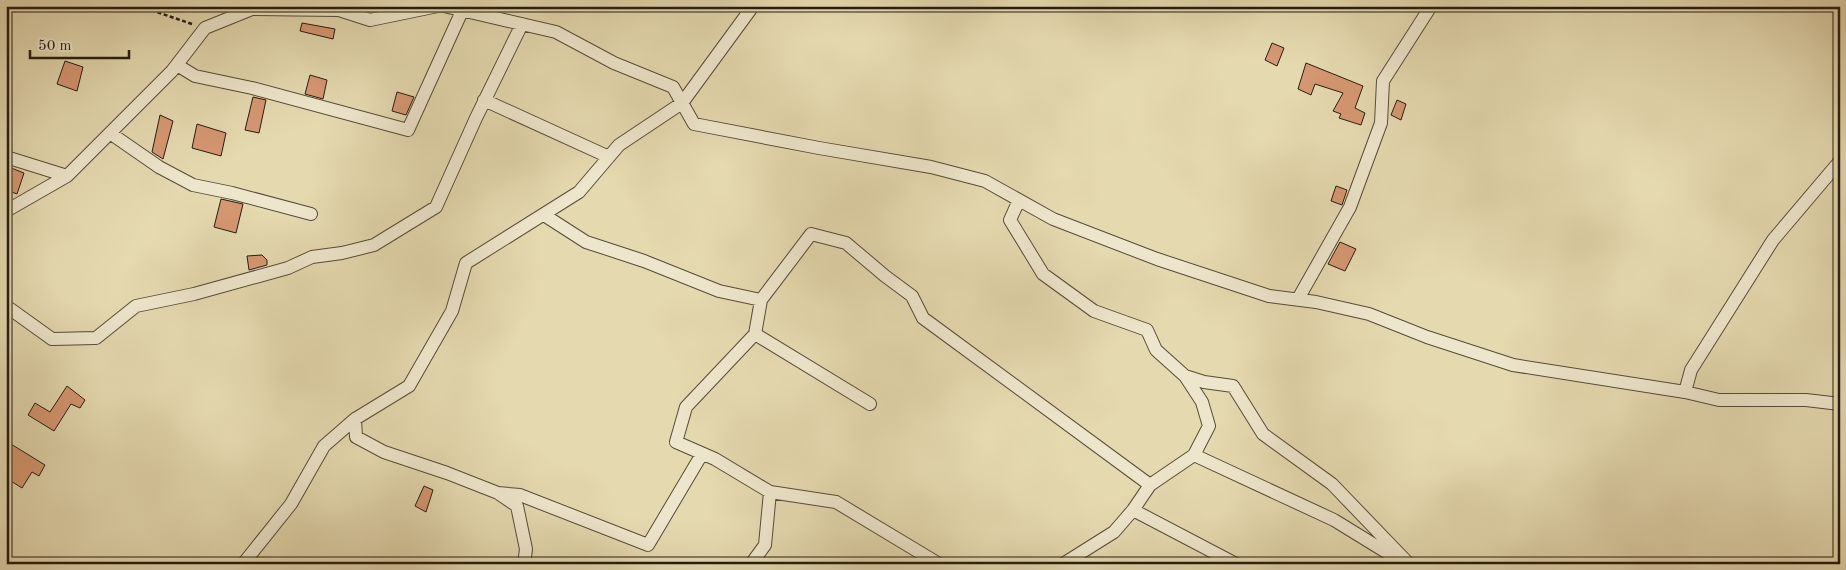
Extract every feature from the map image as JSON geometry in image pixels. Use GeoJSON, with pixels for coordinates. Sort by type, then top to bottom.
{"type":"FeatureCollection","features":[{"type":"Feature","properties":{"kind":"street"},"geometry":{"type":"LineString","coordinates":[[6,211],[67,176],[177,65],[205,28],[252,9],[339,10],[370,20],[438,6]]}},
{"type":"Feature","properties":{"kind":"street"},"geometry":{"type":"LineString","coordinates":[[444,6],[556,32],[614,63],[673,87],[694,124],[931,167],[985,181],[1053,219],[1157,259],[1269,296],[1298,299],[1368,314],[1427,337],[1513,366],[1685,392],[1719,400],[1806,400],[1840,404]]}},
{"type":"Feature","properties":{"kind":"street"},"geometry":{"type":"LineString","coordinates":[[243,564],[291,504],[324,446],[354,419],[409,386],[452,311],[466,263],[579,192],[619,145],[682,104],[753,6]]}},
{"type":"Feature","properties":{"kind":"street"},"geometry":{"type":"LineString","coordinates":[[1298,299],[1350,207],[1381,123],[1383,81],[1426,11],[1431,6]]}},
{"type":"Feature","properties":{"kind":"street"},"geometry":{"type":"LineString","coordinates":[[177,65],[195,76],[252,88],[408,130],[462,11]]}},
{"type":"Feature","properties":{"kind":"street"},"geometry":{"type":"LineString","coordinates":[[6,306],[52,338],[96,338],[136,306],[194,294],[288,268],[312,257],[342,253],[374,245],[436,207],[484,100],[522,24]]}},
{"type":"Feature","properties":{"kind":"street"},"geometry":{"type":"LineString","coordinates":[[484,100],[609,157]]}},
{"type":"Feature","properties":{"kind":"street"},"geometry":{"type":"LineString","coordinates":[[110,133],[159,167],[193,185],[232,193],[311,214]]}},
{"type":"Feature","properties":{"kind":"street"},"geometry":{"type":"LineString","coordinates":[[6,157],[67,176]]}},
{"type":"Feature","properties":{"kind":"street"},"geometry":{"type":"LineString","coordinates":[[1685,392],[1691,370],[1774,240],[1840,161]]}},
{"type":"Feature","properties":{"kind":"street"},"geometry":{"type":"LineString","coordinates":[[1019,200],[1010,220],[1043,274],[1094,311],[1147,330],[1156,350],[1186,376],[1202,402],[1209,426],[1194,455],[1150,486],[1114,532],[1063,564]]}},
{"type":"Feature","properties":{"kind":"street"},"geometry":{"type":"LineString","coordinates":[[544,215],[586,242],[644,261],[719,291],[761,300]]}},
{"type":"Feature","properties":{"kind":"street"},"geometry":{"type":"LineString","coordinates":[[939,564],[836,502],[770,492],[731,468],[676,442],[686,407],[755,334],[761,300],[811,234],[846,243],[884,276],[912,296],[923,318],[1150,486]]}},
{"type":"Feature","properties":{"kind":"street"},"geometry":{"type":"LineString","coordinates":[[755,334],[870,404]]}},
{"type":"Feature","properties":{"kind":"street"},"geometry":{"type":"LineString","coordinates":[[1186,376],[1204,382],[1233,386],[1264,434],[1332,484],[1407,564]]}},
{"type":"Feature","properties":{"kind":"street"},"geometry":{"type":"LineString","coordinates":[[354,419],[356,437],[384,452],[447,473],[498,493],[517,506],[526,549],[524,564]]}},
{"type":"Feature","properties":{"kind":"street"},"geometry":{"type":"LineString","coordinates":[[498,493],[520,495],[648,545],[702,454]]}},
{"type":"Feature","properties":{"kind":"street"},"geometry":{"type":"LineString","coordinates":[[1194,455],[1334,520],[1407,564]]}},
{"type":"Feature","properties":{"kind":"street"},"geometry":{"type":"LineString","coordinates":[[751,564],[765,545],[770,492]]}},
{"type":"Feature","properties":{"kind":"street"},"geometry":{"type":"LineString","coordinates":[[1133,510],[1236,564]]}},
{"type":"Feature","properties":{"kind":"path"},"geometry":{"type":"LineString","coordinates":[[139,6],[205,28]]}},
{"type":"Feature","properties":{"kind":"building"},"geometry":{"type":"Polygon","coordinates":[[[302,23],[335,29],[333,39],[300,31],[302,23]]]}},
{"type":"Feature","properties":{"kind":"building"},"geometry":{"type":"Polygon","coordinates":[[[1272,43],[1284,48],[1277,66],[1265,60],[1272,43]]]}},
{"type":"Feature","properties":{"kind":"building"},"geometry":{"type":"Polygon","coordinates":[[[65,61],[83,67],[77,91],[57,84],[65,61]]]}},
{"type":"Feature","properties":{"kind":"building"},"geometry":{"type":"Polygon","coordinates":[[[1306,63],[1363,86],[1355,108],[1365,113],[1361,125],[1339,118],[1341,114],[1333,111],[1343,93],[1315,84],[1311,95],[1298,89],[1306,63]]]}},
{"type":"Feature","properties":{"kind":"building"},"geometry":{"type":"Polygon","coordinates":[[[310,75],[327,80],[323,99],[305,94],[310,75]]]}},
{"type":"Feature","properties":{"kind":"building"},"geometry":{"type":"Polygon","coordinates":[[[397,92],[414,97],[406,115],[392,111],[397,92]]]}},
{"type":"Feature","properties":{"kind":"building"},"geometry":{"type":"Polygon","coordinates":[[[253,97],[266,100],[259,133],[245,130],[253,97]]]}},
{"type":"Feature","properties":{"kind":"building"},"geometry":{"type":"Polygon","coordinates":[[[1397,100],[1406,104],[1401,120],[1391,115],[1397,100]]]}},
{"type":"Feature","properties":{"kind":"building"},"geometry":{"type":"Polygon","coordinates":[[[160,115],[173,121],[163,159],[152,152],[160,115]]]}},
{"type":"Feature","properties":{"kind":"building"},"geometry":{"type":"Polygon","coordinates":[[[197,124],[226,133],[221,156],[192,148],[197,124]]]}},
{"type":"Feature","properties":{"kind":"building"},"geometry":{"type":"Polygon","coordinates":[[[6,166],[24,173],[17,194],[6,190],[6,166]]]}},
{"type":"Feature","properties":{"kind":"building"},"geometry":{"type":"Polygon","coordinates":[[[1336,186],[1347,190],[1342,205],[1331,201],[1336,186]]]}},
{"type":"Feature","properties":{"kind":"building"},"geometry":{"type":"Polygon","coordinates":[[[221,199],[243,204],[236,233],[214,227],[221,199]]]}},
{"type":"Feature","properties":{"kind":"building"},"geometry":{"type":"Polygon","coordinates":[[[1340,242],[1356,249],[1345,271],[1328,264],[1340,242]]]}},
{"type":"Feature","properties":{"kind":"building"},"geometry":{"type":"Polygon","coordinates":[[[262,255],[267,260],[267,265],[249,270],[247,256],[262,255]]]}},
{"type":"Feature","properties":{"kind":"building"},"geometry":{"type":"Polygon","coordinates":[[[67,386],[85,400],[80,408],[71,404],[54,431],[28,415],[35,403],[50,412],[67,386]]]}},
{"type":"Feature","properties":{"kind":"building"},"geometry":{"type":"Polygon","coordinates":[[[6,441],[45,465],[39,476],[32,472],[22,488],[6,478],[6,441]]]}},
{"type":"Feature","properties":{"kind":"building"},"geometry":{"type":"Polygon","coordinates":[[[424,486],[433,490],[426,512],[415,506],[424,486]]]}}]}
